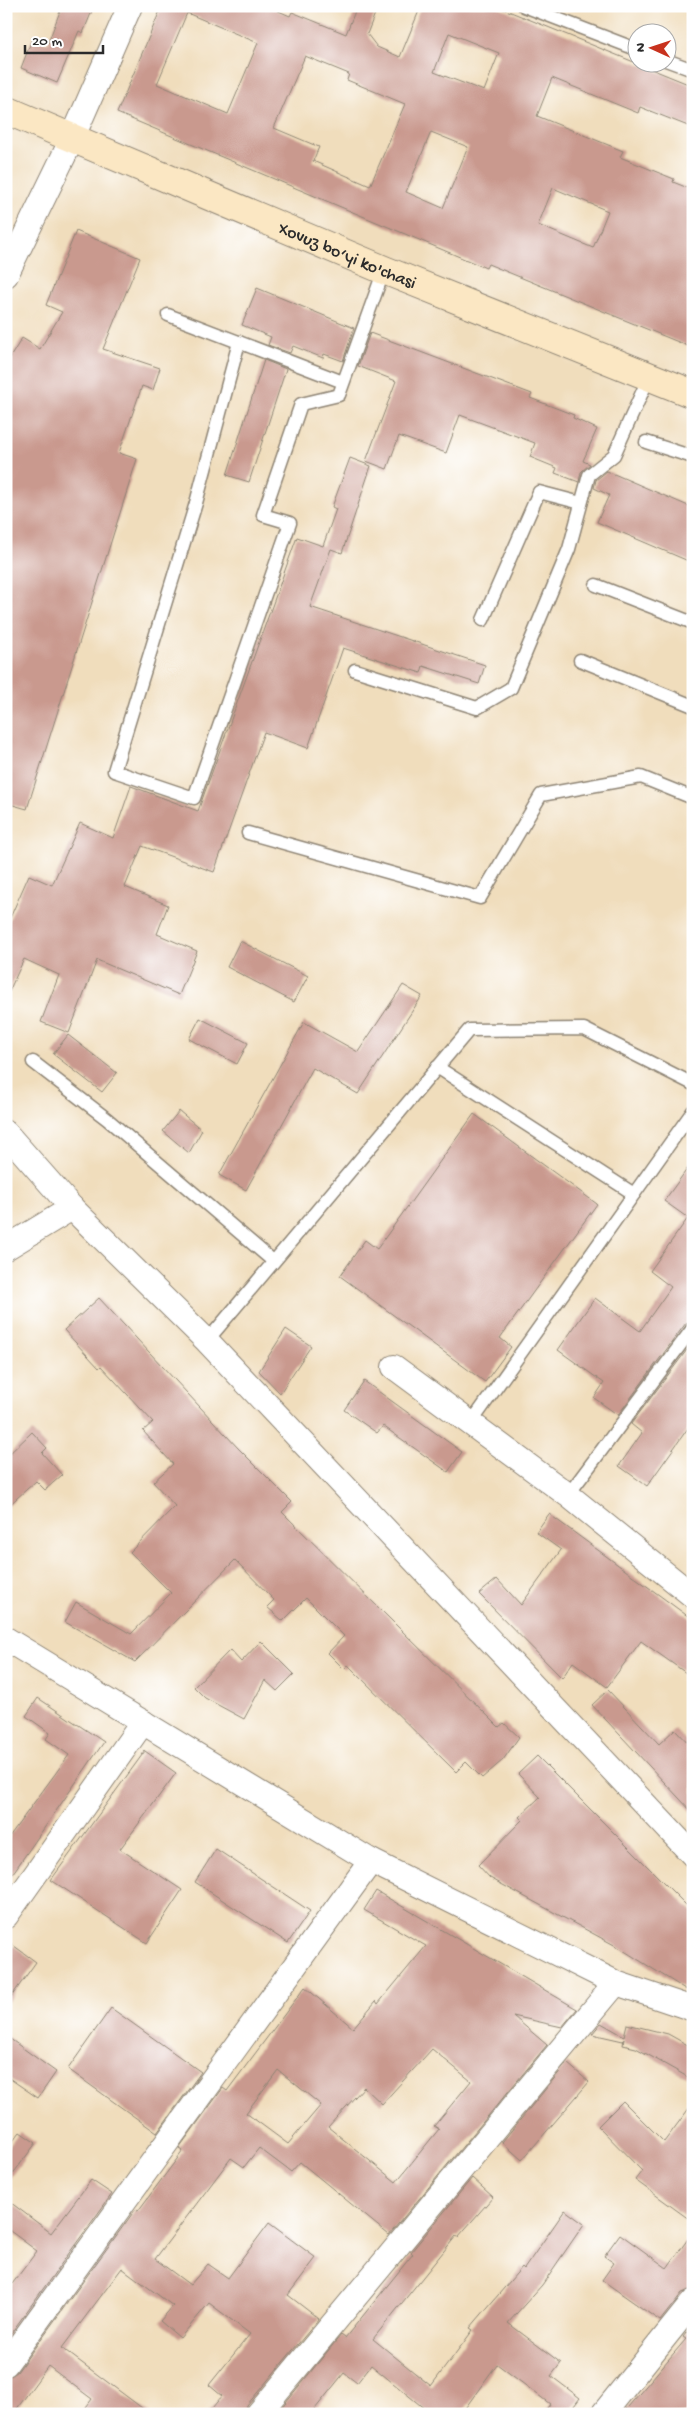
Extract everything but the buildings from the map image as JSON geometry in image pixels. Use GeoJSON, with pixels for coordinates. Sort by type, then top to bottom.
{"type":"FeatureCollection","features":[{"type":"Feature","properties":{"kind":"main road","name":"Xovuz bo‘yi ko'chasi"},"geometry":{"type":"LineString","coordinates":[[6,110],[384,270],[693,394]]}},
{"type":"Feature","properties":{"kind":"street"},"geometry":{"type":"LineString","coordinates":[[6,275],[72,139],[130,6]]}},
{"type":"Feature","properties":{"kind":"street"},"geometry":{"type":"LineString","coordinates":[[6,1133],[72,1208],[207,1340],[693,1855]]}},
{"type":"Feature","properties":{"kind":"street"},"geometry":{"type":"LineString","coordinates":[[6,1248],[72,1208]]}},
{"type":"Feature","properties":{"kind":"street"},"geometry":{"type":"LineString","coordinates":[[394,1367],[568,1495],[693,1596]]}},
{"type":"Feature","properties":{"kind":"street"},"geometry":{"type":"LineString","coordinates":[[6,1639],[371,1861],[616,1984],[693,2009]]}},
{"type":"Feature","properties":{"kind":"street"},"geometry":{"type":"LineString","coordinates":[[6,1916],[143,1722]]}},
{"type":"Feature","properties":{"kind":"street"},"geometry":{"type":"LineString","coordinates":[[6,2364],[371,1861]]}},
{"type":"Feature","properties":{"kind":"street"},"geometry":{"type":"LineString","coordinates":[[258,2414],[616,1984]]}},
{"type":"Feature","properties":{"kind":"street"},"geometry":{"type":"LineString","coordinates":[[603,2414],[693,2302]]}},
{"type":"Feature","properties":{"kind":"lane"},"geometry":{"type":"LineString","coordinates":[[524,6],[626,45]]}},
{"type":"Feature","properties":{"kind":"lane"},"geometry":{"type":"LineString","coordinates":[[676,64],[693,70]]}},
{"type":"Feature","properties":{"kind":"lane"},"geometry":{"type":"LineString","coordinates":[[239,342],[196,503],[114,771],[194,798],[290,523],[262,514],[301,404],[339,395],[384,270]]}},
{"type":"Feature","properties":{"kind":"lane"},"geometry":{"type":"LineString","coordinates":[[168,315],[343,382]]}},
{"type":"Feature","properties":{"kind":"lane"},"geometry":{"type":"LineString","coordinates":[[355,670],[476,708],[511,688],[569,549],[589,475],[614,455],[648,376]]}},
{"type":"Feature","properties":{"kind":"lane"},"geometry":{"type":"LineString","coordinates":[[646,442],[693,457]]}},
{"type":"Feature","properties":{"kind":"lane"},"geometry":{"type":"LineString","coordinates":[[483,620],[539,492],[582,503]]}},
{"type":"Feature","properties":{"kind":"lane"},"geometry":{"type":"LineString","coordinates":[[596,585],[693,623]]}},
{"type":"Feature","properties":{"kind":"lane"},"geometry":{"type":"LineString","coordinates":[[580,660],[693,706]]}},
{"type":"Feature","properties":{"kind":"lane"},"geometry":{"type":"LineString","coordinates":[[248,833],[480,898],[541,795],[641,777],[693,798]]}},
{"type":"Feature","properties":{"kind":"lane"},"geometry":{"type":"LineString","coordinates":[[207,1340],[469,1030],[584,1029],[693,1084]]}},
{"type":"Feature","properties":{"kind":"lane"},"geometry":{"type":"LineString","coordinates":[[33,1062],[107,1119],[273,1261]]}},
{"type":"Feature","properties":{"kind":"lane"},"geometry":{"type":"LineString","coordinates":[[437,1067],[634,1194]]}},
{"type":"Feature","properties":{"kind":"lane"},"geometry":{"type":"LineString","coordinates":[[471,1423],[693,1111]]}},
{"type":"Feature","properties":{"kind":"lane"},"geometry":{"type":"LineString","coordinates":[[568,1495],[693,1328]]}}]}
